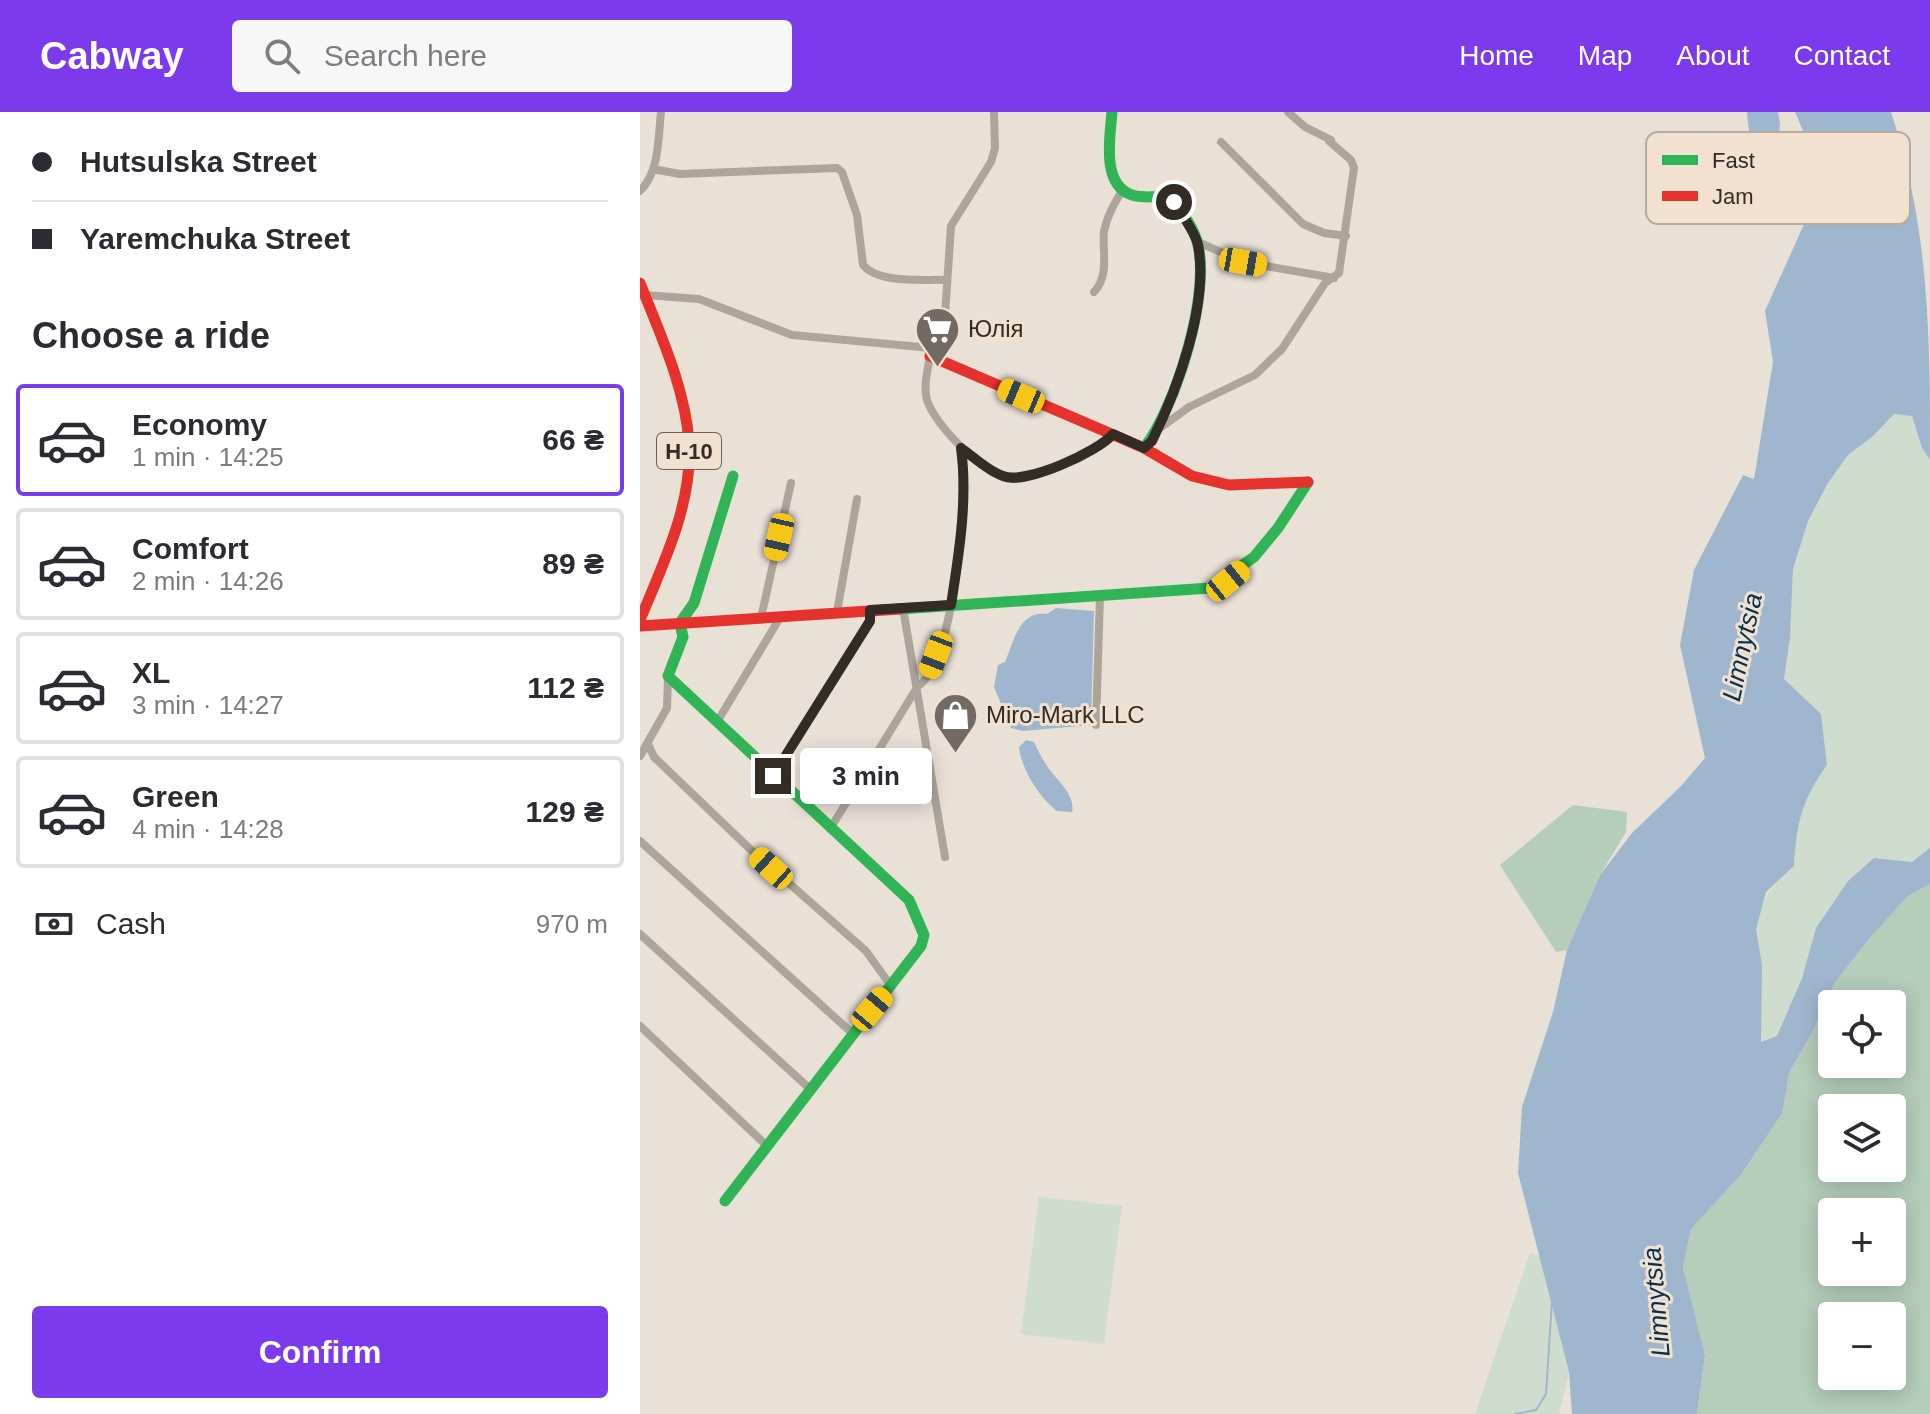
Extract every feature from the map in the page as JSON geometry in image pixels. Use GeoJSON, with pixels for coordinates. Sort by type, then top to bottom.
{"type":"FeatureCollection","features":[{"type":"Feature","properties":{"kind":"street"},"geometry":{"type":"LineString","coordinates":[[640,191],[647,184],[653,169],[661,112]]}},
{"type":"Feature","properties":{"kind":"street"},"geometry":{"type":"LineString","coordinates":[[994,112],[995,148],[977,186],[951,226],[944,331],[931,352],[927,400],[961,448],[1004,477],[1019,479],[1089,452],[1113,434]]}},
{"type":"Feature","properties":{"kind":"street"},"geometry":{"type":"LineString","coordinates":[[1112,112],[1113,177],[1122,191],[1171,198],[1198,242],[1200,280],[1194,320],[1181,369],[1158,429],[1144,448]]}},
{"type":"Feature","properties":{"kind":"street"},"geometry":{"type":"LineString","coordinates":[[1158,429],[1189,407],[1255,375],[1282,349],[1325,283],[1334,278],[1342,265],[1354,168],[1351,160],[1330,140],[1305,127],[1288,112]]}},
{"type":"Feature","properties":{"kind":"street"},"geometry":{"type":"LineString","coordinates":[[1221,142],[1303,224],[1324,233],[1346,236]]}},
{"type":"Feature","properties":{"kind":"street"},"geometry":{"type":"LineString","coordinates":[[653,169],[680,174],[706,174],[837,168],[842,172],[857,215],[863,265],[868,271],[880,276],[946,280]]}},
{"type":"Feature","properties":{"kind":"street"},"geometry":{"type":"LineString","coordinates":[[1094,292],[1099,287],[1106,258],[1105,227],[1122,191]]}},
{"type":"Feature","properties":{"kind":"street"},"geometry":{"type":"LineString","coordinates":[[1198,242],[1243,262],[1334,278]]}},
{"type":"Feature","properties":{"kind":"street","name":"Н-10"},"geometry":{"type":"LineString","coordinates":[[640,283],[644,302],[677,380],[686,419],[689,461],[679,522],[640,620]]}},
{"type":"Feature","properties":{"kind":"street"},"geometry":{"type":"LineString","coordinates":[[640,626],[1210,588],[1228,581],[1244,568],[1308,482],[1229,485],[1208,482],[1144,448],[931,352],[792,335],[699,299],[644,302]]}},
{"type":"Feature","properties":{"kind":"street"},"geometry":{"type":"LineString","coordinates":[[830,829],[918,686],[926,680],[951,605],[960,552],[965,476],[961,448]]}},
{"type":"Feature","properties":{"kind":"street"},"geometry":{"type":"LineString","coordinates":[[680,623],[694,603],[733,476]]}},
{"type":"Feature","properties":{"kind":"street"},"geometry":{"type":"LineString","coordinates":[[761,618],[791,483]]}},
{"type":"Feature","properties":{"kind":"street"},"geometry":{"type":"LineString","coordinates":[[837,612],[857,499]]}},
{"type":"Feature","properties":{"kind":"street"},"geometry":{"type":"LineString","coordinates":[[1096,725],[1100,595]]}},
{"type":"Feature","properties":{"kind":"street"},"geometry":{"type":"LineString","coordinates":[[903,608],[945,857]]}},
{"type":"Feature","properties":{"kind":"street"},"geometry":{"type":"LineString","coordinates":[[773,776],[870,621],[870,610]]}},
{"type":"Feature","properties":{"kind":"street"},"geometry":{"type":"LineString","coordinates":[[717,722],[781,616]]}},
{"type":"Feature","properties":{"kind":"street"},"geometry":{"type":"LineString","coordinates":[[640,756],[667,708],[669,666],[684,641],[685,632],[680,623]]}},
{"type":"Feature","properties":{"kind":"street"},"geometry":{"type":"LineString","coordinates":[[668,676],[909,900],[924,935],[921,946],[725,1201]]}},
{"type":"Feature","properties":{"kind":"street"},"geometry":{"type":"LineString","coordinates":[[648,744],[654,757],[751,850],[866,951],[891,986]]}},
{"type":"Feature","properties":{"kind":"street"},"geometry":{"type":"LineString","coordinates":[[640,841],[852,1033]]}},
{"type":"Feature","properties":{"kind":"street"},"geometry":{"type":"LineString","coordinates":[[640,934],[809,1088]]}},
{"type":"Feature","properties":{"kind":"street"},"geometry":{"type":"LineString","coordinates":[[640,1026],[766,1145]]}},
{"type":"Feature","properties":{"kind":"green space"},"geometry":{"type":"Polygon","coordinates":[[[1894,414],[1912,415],[1922,448],[1930,460],[1930,848],[1912,862],[1874,858],[1816,928],[1802,978],[1777,1036],[1761,1042],[1758,918],[1768,893],[1794,866],[1797,831],[1806,795],[1827,765],[1821,714],[1784,679],[1790,638],[1793,569],[1808,521],[1828,483],[1848,455],[1872,437],[1894,414]]]}},
{"type":"Feature","properties":{"kind":"green space"},"geometry":{"type":"Polygon","coordinates":[[[1573,805],[1627,812],[1626,832],[1600,875],[1567,950],[1556,952],[1500,865],[1573,805]]]}},
{"type":"Feature","properties":{"kind":"green space"},"geometry":{"type":"Polygon","coordinates":[[[1930,884],[1930,1414],[1697,1414],[1705,1355],[1683,1267],[1691,1229],[1740,1176],[1781,1113],[1789,1073],[1818,1020],[1818,1078],[1906,1078],[1906,990],[1831,990],[1869,939],[1908,896],[1930,884]]]}},
{"type":"Feature","properties":{"kind":"green space"},"geometry":{"type":"Polygon","coordinates":[[[1039,1197],[1122,1206],[1104,1344],[1021,1334],[1039,1197]]]}},
{"type":"Feature","properties":{"kind":"green space"},"geometry":{"type":"Polygon","coordinates":[[[1530,1253],[1542,1257],[1569,1372],[1559,1414],[1475,1414],[1530,1253]]]}},
{"type":"Feature","properties":{"kind":"water"},"geometry":{"type":"Polygon","coordinates":[[[1747,112],[1778,112],[1779,132],[1750,132],[1747,112]]]}},
{"type":"Feature","properties":{"kind":"water"},"geometry":{"type":"Polygon","coordinates":[[[1795,112],[1891,112],[1897,132],[1803,132],[1795,112]]]}},
{"type":"Feature","properties":{"kind":"water","name":"Limnytsia"},"geometry":{"type":"Polygon","coordinates":[[[1910,182],[1925,284],[1930,460],[1922,448],[1912,416],[1894,414],[1872,437],[1848,455],[1828,483],[1808,521],[1793,569],[1790,638],[1784,679],[1821,714],[1827,765],[1802,812],[1794,866],[1766,892],[1756,929],[1762,965],[1761,1042],[1777,1036],[1802,978],[1816,928],[1848,881],[1874,858],[1912,862],[1930,848],[1930,884],[1908,896],[1869,939],[1831,990],[1818,990],[1818,1020],[1789,1073],[1782,1113],[1740,1176],[1691,1229],[1683,1267],[1705,1355],[1697,1414],[1572,1414],[1569,1372],[1518,1173],[1522,1107],[1553,1012],[1567,950],[1600,875],[1632,833],[1705,758],[1680,645],[1694,570],[1743,475],[1754,479],[1773,362],[1765,311],[1804,224],[1910,224],[1910,182]]]}},
{"type":"Feature","properties":{"kind":"water"},"geometry":{"type":"Polygon","coordinates":[[[1056,608],[1094,611],[1091,725],[1023,731],[1011,728],[994,687],[998,665],[1005,662],[1024,622],[1056,608]]]}},
{"type":"Feature","properties":{"kind":"water"},"geometry":{"type":"Polygon","coordinates":[[[1026,740],[1034,742],[1045,763],[1068,793],[1072,812],[1057,811],[1032,782],[1019,747],[1026,740]]]}},
{"type":"Feature","properties":{"kind":"waterway"},"geometry":{"type":"LineString","coordinates":[[1515,1414],[1536,1410],[1546,1394],[1552,1300]]}},
{"type":"Feature","properties":{"kind":"traffic: fast"},"geometry":{"type":"LineString","coordinates":[[1112,112],[1109,147],[1116,181],[1122,190],[1132,195],[1171,198],[1192,229],[1200,263],[1195,318],[1179,378],[1144,448]]}},
{"type":"Feature","properties":{"kind":"traffic: fast"},"geometry":{"type":"LineString","coordinates":[[725,1201],[921,946],[924,935],[909,900],[668,676],[683,637],[680,623],[694,603],[733,476]]}},
{"type":"Feature","properties":{"kind":"traffic: fast"},"geometry":{"type":"LineString","coordinates":[[900,609],[1210,588],[1254,557],[1278,528],[1308,482]]}},
{"type":"Feature","properties":{"kind":"traffic: jam"},"geometry":{"type":"LineString","coordinates":[[640,283],[677,381],[689,442],[686,488],[675,533],[640,620]]}},
{"type":"Feature","properties":{"kind":"traffic: jam"},"geometry":{"type":"LineString","coordinates":[[931,348],[930,356],[1144,448],[1192,476],[1229,485],[1308,482]]}},
{"type":"Feature","properties":{"kind":"traffic: jam"},"geometry":{"type":"LineString","coordinates":[[640,626],[900,609]]}},
{"type":"Feature","properties":{"kind":"place","name":"Юлія"},"geometry":{"type":"Point","coordinates":[937,368]}},
{"type":"Feature","properties":{"kind":"place","name":"Miro-Mark LLC"},"geometry":{"type":"Point","coordinates":[955,754]}},
{"type":"Feature","properties":{"kind":"route"},"geometry":{"type":"LineString","coordinates":[[773,776],[870,621],[870,610],[951,605],[960,552],[965,476],[961,448],[1004,477],[1019,479],[1089,452],[1113,434],[1144,448],[1152,441],[1181,369],[1194,320],[1200,280],[1198,242],[1174,202]]}}]}
